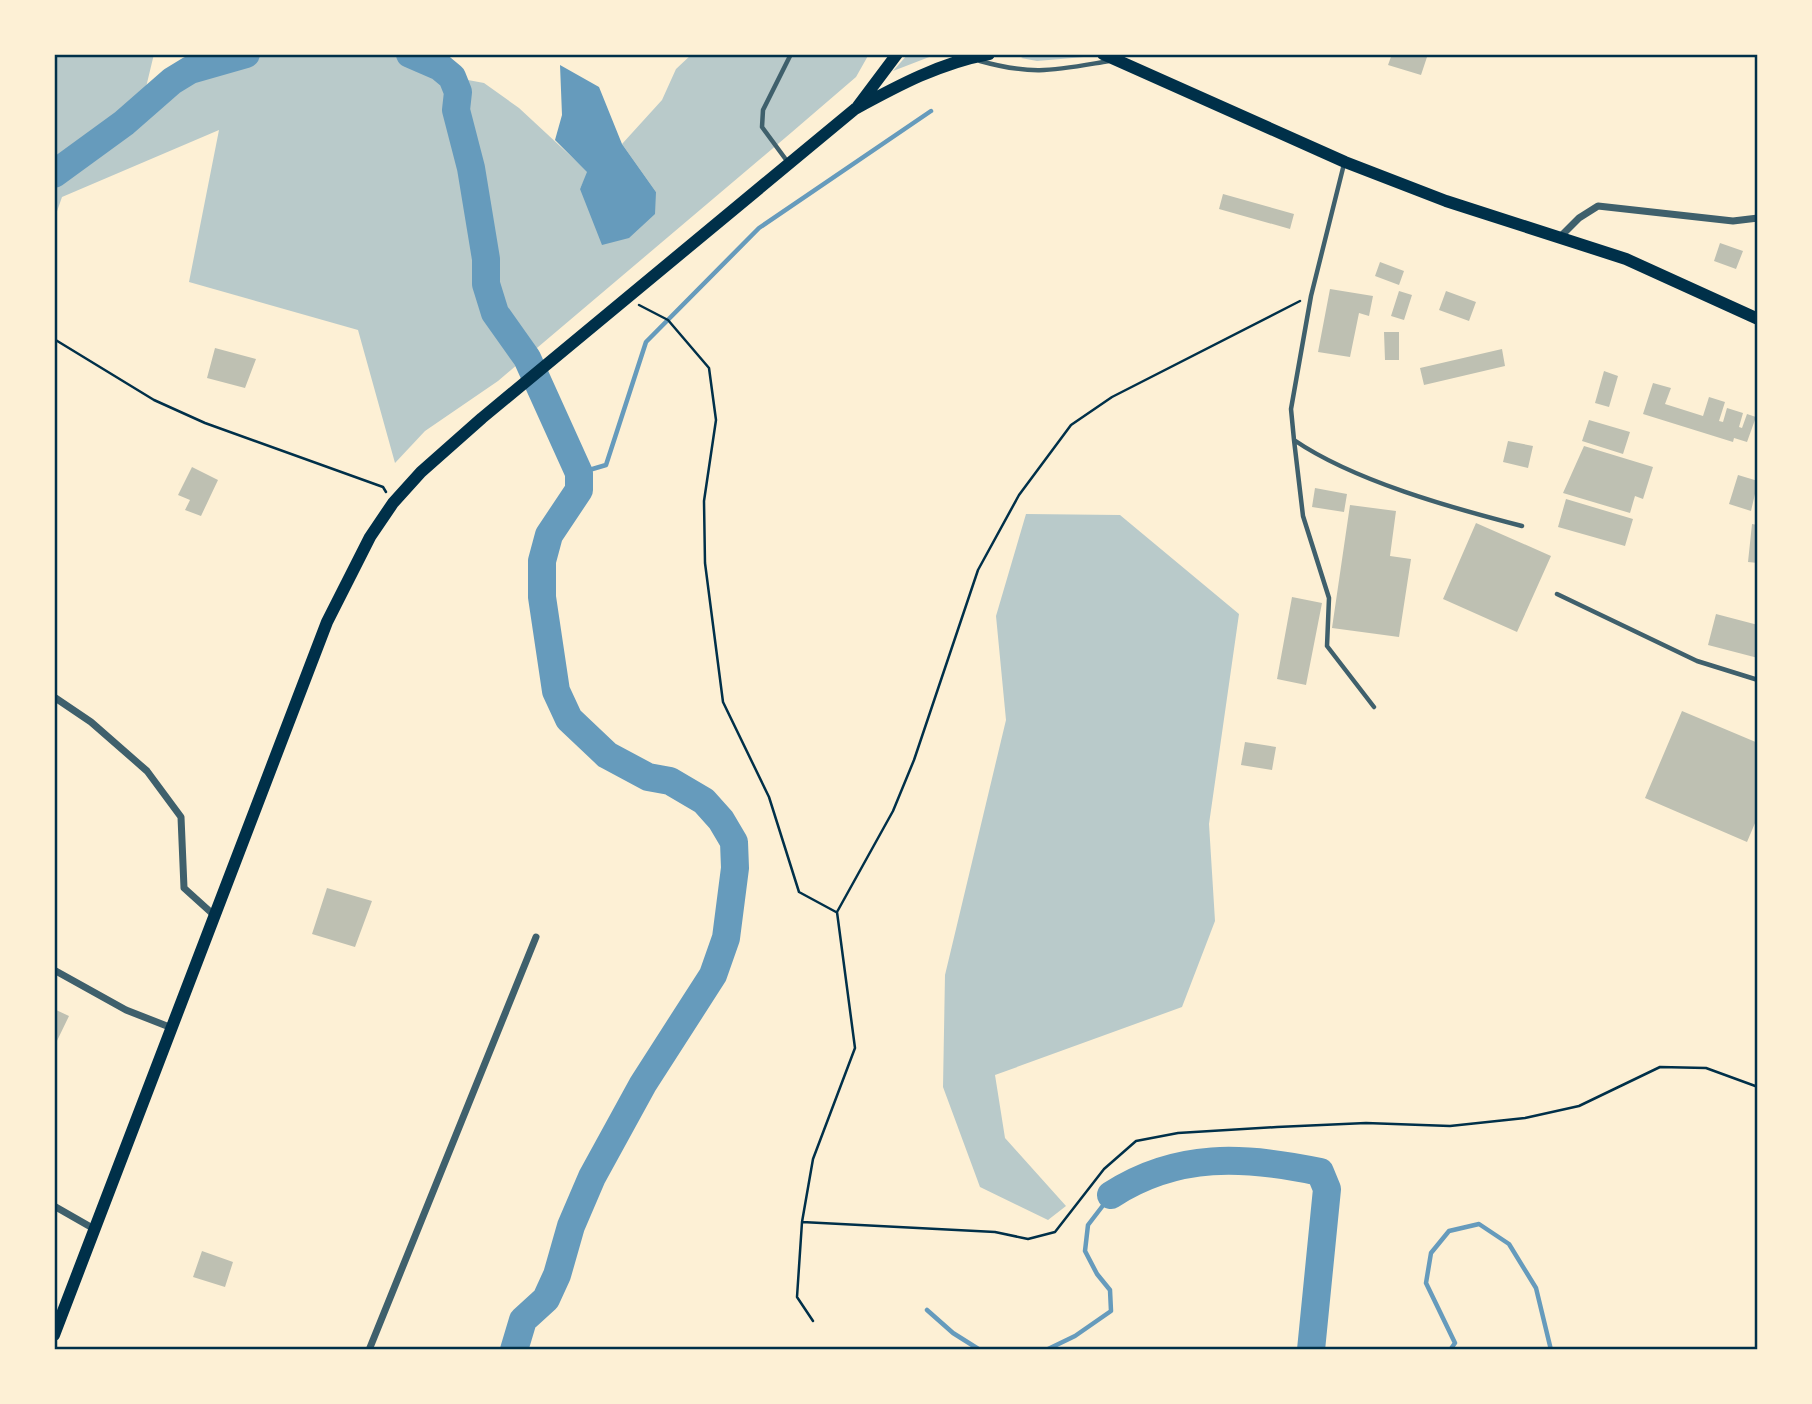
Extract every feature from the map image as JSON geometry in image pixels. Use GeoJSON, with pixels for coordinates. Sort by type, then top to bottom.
{"type":"FeatureCollection","features":[{"type":"Feature","properties":{"kind":"main road"},"geometry":{"type":"LineString","coordinates":[[876,79],[885,54]]}},
{"type":"Feature","properties":{"kind":"main road"},"geometry":{"type":"LineString","coordinates":[[855,109],[897,54]]}},
{"type":"Feature","properties":{"kind":"main road"},"geometry":{"type":"LineString","coordinates":[[54,1335],[97,1230],[327,622],[349,574],[393,503],[421,472],[482,418],[855,109],[912,78],[961,57],[989,54]]}},
{"type":"Feature","properties":{"kind":"main road"},"geometry":{"type":"LineString","coordinates":[[1092,54],[1116,60]]}},
{"type":"Feature","properties":{"kind":"main road"},"geometry":{"type":"LineString","coordinates":[[1103,54],[1345,162],[1446,201],[1560,237],[1666,276],[1758,319]]}},
{"type":"Feature","properties":{"kind":"street"},"geometry":{"type":"LineString","coordinates":[[1560,237],[1578,218],[1598,206],[1733,221],[1758,218]]}},
{"type":"Feature","properties":{"kind":"street"},"geometry":{"type":"LineString","coordinates":[[54,697],[91,722],[147,771],[181,817],[184,888],[215,916]]}},
{"type":"Feature","properties":{"kind":"street"},"geometry":{"type":"LineString","coordinates":[[369,1350],[536,937]]}},
{"type":"Feature","properties":{"kind":"street"},"geometry":{"type":"LineString","coordinates":[[54,970],[126,1010],[172,1028]]}},
{"type":"Feature","properties":{"kind":"street"},"geometry":{"type":"LineString","coordinates":[[54,1206],[97,1230]]}},
{"type":"Feature","properties":{"kind":"lane"},"geometry":{"type":"LineString","coordinates":[[789,164],[762,127],[764,110],[790,54]]}},
{"type":"Feature","properties":{"kind":"lane"},"geometry":{"type":"LineString","coordinates":[[961,57],[1016,71],[1039,72],[1116,60]]}},
{"type":"Feature","properties":{"kind":"lane"},"geometry":{"type":"LineString","coordinates":[[1345,162],[1311,296],[1291,409],[1303,516],[1327,588],[1326,646],[1374,707]]}},
{"type":"Feature","properties":{"kind":"lane"},"geometry":{"type":"LineString","coordinates":[[1294,440],[1353,469],[1446,507],[1522,526]]}},
{"type":"Feature","properties":{"kind":"lane"},"geometry":{"type":"LineString","coordinates":[[1557,594],[1697,661],[1758,680]]}},
{"type":"Feature","properties":{"kind":"path"},"geometry":{"type":"LineString","coordinates":[[813,1321],[797,1297],[802,1222],[813,1159],[855,1048],[837,912],[893,811],[914,760],[978,570],[1019,495],[1071,425],[1111,397],[1311,296]]}},
{"type":"Feature","properties":{"kind":"path"},"geometry":{"type":"LineString","coordinates":[[627,299],[668,320],[709,368],[716,420],[704,501],[705,563],[723,702],[769,797],[799,892],[837,912]]}},
{"type":"Feature","properties":{"kind":"path"},"geometry":{"type":"LineString","coordinates":[[54,339],[153,400],[205,423],[383,487],[393,503]]}},
{"type":"Feature","properties":{"kind":"path"},"geometry":{"type":"LineString","coordinates":[[802,1222],[996,1232],[1028,1239],[1055,1232],[1104,1169],[1136,1141],[1178,1133],[1366,1123],[1450,1126],[1525,1118],[1579,1106],[1660,1067],[1706,1069],[1758,1087]]}},
{"type":"Feature","properties":{"kind":"shaded area"},"geometry":{"type":"Polygon","coordinates":[[[54,54],[154,54],[141,108],[172,81],[190,70],[246,54],[410,54],[426,58],[452,77],[484,83],[519,108],[588,172],[580,189],[656,192],[622,144],[662,100],[676,69],[692,54],[869,54],[856,77],[498,381],[425,431],[395,463],[358,330],[189,282],[219,130],[62,197],[54,220],[54,54]]]}},
{"type":"Feature","properties":{"kind":"shaded area"},"geometry":{"type":"Polygon","coordinates":[[[908,54],[937,54],[893,71],[908,54]]]}},
{"type":"Feature","properties":{"kind":"shaded area"},"geometry":{"type":"Polygon","coordinates":[[[1028,54],[1077,54],[1084,57],[1037,61],[1021,58],[1028,54]]]}},
{"type":"Feature","properties":{"kind":"shaded area"},"geometry":{"type":"Polygon","coordinates":[[[1026,514],[1120,515],[1239,614],[1209,824],[1215,921],[1182,1007],[995,1075],[1005,1138],[1066,1206],[1048,1220],[980,1187],[943,1087],[945,975],[1006,720],[996,616],[1026,514]]]}},
{"type":"Feature","properties":{"kind":"water"},"geometry":{"type":"Polygon","coordinates":[[[560,65],[599,87],[622,144],[656,192],[655,214],[629,238],[602,245],[580,189],[587,172],[555,140],[562,115],[560,65]]]}},
{"type":"Feature","properties":{"kind":"building"},"geometry":{"type":"Polygon","coordinates":[[[1392,54],[1428,54],[1421,75],[1388,65],[1392,54]]]}},
{"type":"Feature","properties":{"kind":"building"},"geometry":{"type":"Polygon","coordinates":[[[1223,194],[1294,214],[1290,229],[1219,209],[1223,194]]]}},
{"type":"Feature","properties":{"kind":"building"},"geometry":{"type":"Polygon","coordinates":[[[1720,243],[1743,251],[1736,269],[1714,261],[1720,243]]]}},
{"type":"Feature","properties":{"kind":"building"},"geometry":{"type":"Polygon","coordinates":[[[1380,262],[1404,271],[1399,285],[1375,276],[1380,262]]]}},
{"type":"Feature","properties":{"kind":"building"},"geometry":{"type":"Polygon","coordinates":[[[1330,289],[1373,296],[1369,316],[1359,313],[1350,357],[1318,352],[1330,289]]]}},
{"type":"Feature","properties":{"kind":"building"},"geometry":{"type":"Polygon","coordinates":[[[1399,291],[1412,295],[1404,320],[1391,316],[1399,291]]]}},
{"type":"Feature","properties":{"kind":"building"},"geometry":{"type":"Polygon","coordinates":[[[1446,291],[1476,302],[1469,321],[1439,310],[1446,291]]]}},
{"type":"Feature","properties":{"kind":"building"},"geometry":{"type":"Polygon","coordinates":[[[1384,332],[1399,332],[1399,360],[1385,360],[1384,332]]]}},
{"type":"Feature","properties":{"kind":"building"},"geometry":{"type":"Polygon","coordinates":[[[215,348],[256,359],[245,388],[207,378],[215,348]]]}},
{"type":"Feature","properties":{"kind":"building"},"geometry":{"type":"Polygon","coordinates":[[[1502,349],[1505,366],[1424,385],[1420,368],[1502,349]]]}},
{"type":"Feature","properties":{"kind":"building"},"geometry":{"type":"Polygon","coordinates":[[[1604,371],[1618,376],[1609,407],[1595,403],[1604,371]]]}},
{"type":"Feature","properties":{"kind":"building"},"geometry":{"type":"Polygon","coordinates":[[[1653,383],[1671,388],[1665,404],[1703,416],[1709,397],[1725,402],[1719,421],[1723,422],[1727,408],[1743,413],[1739,427],[1742,428],[1747,414],[1756,417],[1747,442],[1734,438],[1733,442],[1643,414],[1653,383]]]}},
{"type":"Feature","properties":{"kind":"building"},"geometry":{"type":"Polygon","coordinates":[[[1589,420],[1630,432],[1623,454],[1582,441],[1589,420]]]}},
{"type":"Feature","properties":{"kind":"building"},"geometry":{"type":"Polygon","coordinates":[[[1508,441],[1533,446],[1528,468],[1503,462],[1508,441]]]}},
{"type":"Feature","properties":{"kind":"building"},"geometry":{"type":"Polygon","coordinates":[[[1584,446],[1653,467],[1643,499],[1635,496],[1630,513],[1563,493],[1584,446]]]}},
{"type":"Feature","properties":{"kind":"building"},"geometry":{"type":"Polygon","coordinates":[[[192,467],[218,480],[201,516],[185,510],[190,500],[178,495],[192,467]]]}},
{"type":"Feature","properties":{"kind":"building"},"geometry":{"type":"Polygon","coordinates":[[[1738,475],[1758,481],[1751,511],[1729,504],[1738,475]]]}},
{"type":"Feature","properties":{"kind":"building"},"geometry":{"type":"Polygon","coordinates":[[[1315,488],[1347,494],[1344,512],[1312,507],[1315,488]]]}},
{"type":"Feature","properties":{"kind":"building"},"geometry":{"type":"Polygon","coordinates":[[[1566,499],[1633,519],[1625,546],[1558,527],[1566,499]]]}},
{"type":"Feature","properties":{"kind":"building"},"geometry":{"type":"Polygon","coordinates":[[[1350,505],[1396,511],[1390,556],[1411,559],[1399,637],[1332,628],[1350,505]]]}},
{"type":"Feature","properties":{"kind":"building"},"geometry":{"type":"Polygon","coordinates":[[[1476,523],[1551,556],[1517,632],[1443,599],[1476,523]]]}},
{"type":"Feature","properties":{"kind":"building"},"geometry":{"type":"Polygon","coordinates":[[[1752,524],[1758,525],[1758,563],[1748,562],[1752,524]]]}},
{"type":"Feature","properties":{"kind":"building"},"geometry":{"type":"Polygon","coordinates":[[[1292,597],[1322,603],[1306,685],[1277,679],[1292,597]]]}},
{"type":"Feature","properties":{"kind":"building"},"geometry":{"type":"Polygon","coordinates":[[[1716,614],[1758,625],[1758,658],[1708,645],[1716,614]]]}},
{"type":"Feature","properties":{"kind":"building"},"geometry":{"type":"Polygon","coordinates":[[[1682,711],[1758,743],[1758,816],[1747,842],[1645,798],[1682,711]]]}},
{"type":"Feature","properties":{"kind":"building"},"geometry":{"type":"Polygon","coordinates":[[[1245,742],[1276,747],[1272,770],[1241,765],[1245,742]]]}},
{"type":"Feature","properties":{"kind":"building"},"geometry":{"type":"Polygon","coordinates":[[[327,888],[372,901],[355,947],[312,934],[327,888]]]}},
{"type":"Feature","properties":{"kind":"building"},"geometry":{"type":"Polygon","coordinates":[[[54,1009],[69,1016],[54,1047],[54,1009]]]}},
{"type":"Feature","properties":{"kind":"building"},"geometry":{"type":"Polygon","coordinates":[[[202,1251],[233,1262],[225,1287],[193,1277],[202,1251]]]}},
{"type":"Feature","properties":{"kind":"waterway"},"geometry":{"type":"LineString","coordinates":[[54,174],[124,123],[172,81],[190,70],[246,54]]}},
{"type":"Feature","properties":{"kind":"waterway"},"geometry":{"type":"LineString","coordinates":[[410,54],[440,67],[452,77],[458,92],[456,110],[471,168],[486,259],[486,284],[495,313],[527,358],[579,473],[579,490],[549,535],[542,561],[542,597],[556,691],[569,719],[607,755],[648,777],[670,781],[704,801],[721,820],[734,842],[735,868],[726,938],[713,975],[643,1084],[592,1177],[571,1226],[557,1275],[546,1299],[523,1320],[514,1350]]}},
{"type":"Feature","properties":{"kind":"waterway"},"geometry":{"type":"LineString","coordinates":[[579,473],[606,465],[646,342],[759,228],[931,111]]}},
{"type":"Feature","properties":{"kind":"waterway"},"geometry":{"type":"LineString","coordinates":[[1111,1195],[1161,1171],[1212,1161],[1265,1163],[1320,1172],[1327,1189],[1311,1350]]}},
{"type":"Feature","properties":{"kind":"waterway"},"geometry":{"type":"LineString","coordinates":[[1046,1350],[1075,1336],[1111,1311],[1110,1290],[1097,1274],[1085,1251],[1088,1225],[1111,1195]]}},
{"type":"Feature","properties":{"kind":"waterway"},"geometry":{"type":"LineString","coordinates":[[1450,1350],[1455,1343],[1426,1283],[1431,1253],[1449,1231],[1479,1224],[1509,1244],[1536,1288],[1551,1350]]}},
{"type":"Feature","properties":{"kind":"waterway"},"geometry":{"type":"LineString","coordinates":[[927,1310],[953,1333],[980,1350]]}}]}
